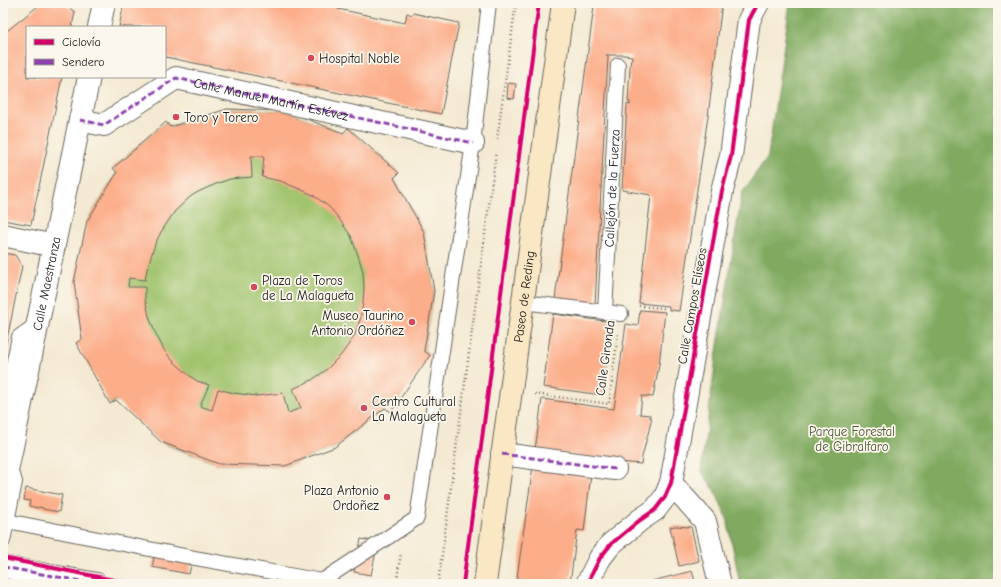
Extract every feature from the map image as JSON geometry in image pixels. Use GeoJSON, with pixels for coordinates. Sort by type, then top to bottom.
{"type":"FeatureCollection","features":[{"type":"Feature","properties":{"kind":"main road","name":"Paseo de Reding"},"geometry":{"type":"LineString","coordinates":[[485,584],[562,5]]}},
{"type":"Feature","properties":{"kind":"street"},"geometry":{"type":"LineString","coordinates":[[99,26],[104,3]]}},
{"type":"Feature","properties":{"kind":"street","name":"Calle Campos Elíseos"},"geometry":{"type":"LineString","coordinates":[[587,584],[600,558],[611,544],[640,520],[655,510],[665,497],[671,483],[722,191],[731,156],[749,20],[758,3]]}},
{"type":"Feature","properties":{"kind":"street","name":"Calle Maestranza"},"geometry":{"type":"LineString","coordinates":[[3,490],[89,78]]}},
{"type":"Feature","properties":{"kind":"street","name":"Calle Manuel Martín Estévez"},"geometry":{"type":"LineString","coordinates":[[80,120],[104,125],[176,78],[474,143]]}},
{"type":"Feature","properties":{"kind":"street"},"geometry":{"type":"LineString","coordinates":[[3,235],[54,246]]}},
{"type":"Feature","properties":{"kind":"street"},"geometry":{"type":"LineString","coordinates":[[502,454],[616,470]]}},
{"type":"Feature","properties":{"kind":"street"},"geometry":{"type":"LineString","coordinates":[[671,483],[705,521],[720,584]]}},
{"type":"Feature","properties":{"kind":"street"},"geometry":{"type":"LineString","coordinates":[[3,567],[97,584]]}},
{"type":"Feature","properties":{"kind":"lane"},"geometry":{"type":"LineString","coordinates":[[7,521],[322,581],[417,518],[474,143],[489,3]]}},
{"type":"Feature","properties":{"kind":"lane","name":"Callejón de la Fuerza"},"geometry":{"type":"LineString","coordinates":[[605,312],[618,65]]}},
{"type":"Feature","properties":{"kind":"lane"},"geometry":{"type":"LineString","coordinates":[[523,302],[621,314]]}},
{"type":"Feature","properties":{"kind":"lane"},"geometry":{"type":"LineString","coordinates":[[3,413],[19,337],[38,324]]}},
{"type":"Feature","properties":{"kind":"lane"},"geometry":{"type":"LineString","coordinates":[[3,436],[15,482],[3,540]]}},
{"type":"Feature","properties":{"kind":"path"},"geometry":{"type":"LineString","coordinates":[[498,139],[516,3]]}},
{"type":"Feature","properties":{"kind":"path"},"geometry":{"type":"LineString","coordinates":[[438,584],[496,147]]}},
{"type":"Feature","properties":{"kind":"path"},"geometry":{"type":"LineString","coordinates":[[640,306],[664,308]]}},
{"type":"Feature","properties":{"kind":"green space","name":"Parque Forestal de Gibralfaro"},"geometry":{"type":"Polygon","coordinates":[[[790,3],[998,3],[998,584],[740,584],[727,518],[714,489],[701,471],[716,358],[742,193],[768,156],[790,3]]]}},
{"type":"Feature","properties":{"kind":"green space","name":"Plaza de Toros de La Malagueta"},"geometry":{"type":"Polygon","coordinates":[[[227,109],[286,111],[343,133],[348,128],[399,173],[394,178],[424,232],[434,291],[424,351],[430,355],[385,408],[335,447],[285,466],[219,464],[161,442],[117,400],[110,404],[82,339],[87,221],[117,173],[113,168],[166,122],[170,127],[227,109]]]}},
{"type":"Feature","properties":{"kind":"building"},"geometry":{"type":"Polygon","coordinates":[[[42,3],[62,3],[75,12],[72,26],[26,26],[26,78],[62,78],[31,225],[3,220],[3,34],[42,3]]]}},
{"type":"Feature","properties":{"kind":"building","name":"Hospital Noble"},"geometry":{"type":"Polygon","coordinates":[[[124,3],[339,3],[338,9],[405,23],[407,13],[412,15],[413,13],[459,23],[441,114],[166,57],[166,26],[119,26],[124,3]]]}},
{"type":"Feature","properties":{"kind":"building"},"geometry":{"type":"Polygon","coordinates":[[[593,3],[722,3],[708,116],[679,311],[669,310],[669,306],[639,303],[651,195],[622,190],[627,104],[630,105],[630,102],[628,102],[630,66],[632,59],[632,56],[624,55],[606,55],[608,57],[595,304],[555,299],[594,6],[593,3]]]}},
{"type":"Feature","properties":{"kind":"building"},"geometry":{"type":"Polygon","coordinates":[[[508,83],[516,84],[514,99],[507,98],[508,83]]]}},
{"type":"Feature","properties":{"kind":"building","name":"Plaza de Toros de La Malagueta"},"geometry":{"type":"Polygon","coordinates":[[[227,109],[286,111],[343,133],[348,128],[399,173],[394,178],[424,232],[434,291],[424,351],[430,355],[391,412],[385,408],[335,447],[285,466],[219,464],[161,442],[116,400],[110,404],[76,343],[82,339],[74,282],[87,221],[117,173],[113,168],[166,122],[170,127],[227,109]],[[251,156],[252,177],[230,179],[198,192],[190,197],[175,211],[161,232],[155,244],[145,280],[129,278],[128,287],[145,287],[145,299],[149,316],[164,350],[172,360],[190,376],[197,381],[209,385],[200,406],[212,410],[218,389],[256,396],[283,393],[288,413],[301,408],[293,389],[312,380],[326,370],[341,355],[355,334],[360,320],[364,287],[363,272],[351,236],[329,207],[313,195],[280,181],[262,177],[264,156],[251,156]]]}},
{"type":"Feature","properties":{"kind":"building"},"geometry":{"type":"Polygon","coordinates":[[[3,253],[15,255],[22,266],[4,354],[3,253]]]}},
{"type":"Feature","properties":{"kind":"building"},"geometry":{"type":"Polygon","coordinates":[[[640,310],[665,312],[659,365],[653,397],[642,396],[640,414],[650,415],[650,418],[652,418],[641,464],[607,461],[535,450],[542,399],[614,409],[626,324],[638,326],[640,310]]]}},
{"type":"Feature","properties":{"kind":"building"},"geometry":{"type":"Polygon","coordinates":[[[553,314],[612,322],[602,395],[543,387],[553,314]]]}},
{"type":"Feature","properties":{"kind":"building"},"geometry":{"type":"Polygon","coordinates":[[[533,466],[591,474],[584,531],[577,530],[570,584],[516,584],[533,466]]]}},
{"type":"Feature","properties":{"kind":"building"},"geometry":{"type":"Polygon","coordinates":[[[26,488],[62,495],[59,512],[29,506],[30,501],[24,500],[26,488]]]}},
{"type":"Feature","properties":{"kind":"building"},"geometry":{"type":"Polygon","coordinates":[[[670,527],[691,527],[699,561],[679,566],[670,527]]]}},
{"type":"Feature","properties":{"kind":"building"},"geometry":{"type":"Polygon","coordinates":[[[361,539],[378,542],[371,575],[354,572],[361,539]]]}},
{"type":"Feature","properties":{"kind":"building"},"geometry":{"type":"Polygon","coordinates":[[[156,548],[193,556],[189,574],[152,567],[156,548]]]}},
{"type":"Feature","properties":{"kind":"building"},"geometry":{"type":"Polygon","coordinates":[[[692,571],[696,584],[653,584],[652,581],[692,571]]]}},
{"type":"Feature","properties":{"kind":"marked path"},"geometry":{"type":"LineString","coordinates":[[80,120],[104,125],[176,78],[473,143]]}},
{"type":"Feature","properties":{"kind":"marked path"},"geometry":{"type":"LineString","coordinates":[[502,454],[615,469]]}},
{"type":"Feature","properties":{"kind":"marked path"},"geometry":{"type":"LineString","coordinates":[[3,567],[97,584]]}},
{"type":"Feature","properties":{"kind":"cycle path"},"geometry":{"type":"LineString","coordinates":[[463,584],[539,3]]}},
{"type":"Feature","properties":{"kind":"cycle path"},"geometry":{"type":"LineString","coordinates":[[587,584],[600,558],[611,544],[640,520],[655,510],[665,497],[671,483],[722,191],[731,156],[749,20],[758,3]]}},
{"type":"Feature","properties":{"kind":"cycle path"},"geometry":{"type":"LineString","coordinates":[[3,558],[134,584]]}},
{"type":"Feature","properties":{"kind":"place","name":"Hospital Noble"},"geometry":{"type":"Point","coordinates":[311,58]}},
{"type":"Feature","properties":{"kind":"place","name":"Toro y Torero"},"geometry":{"type":"Point","coordinates":[176,117]}},
{"type":"Feature","properties":{"kind":"place","name":"Plaza de Toros de La Malagueta"},"geometry":{"type":"Point","coordinates":[254,287]}},
{"type":"Feature","properties":{"kind":"place","name":"Museo Taurino Antonio Ordóñez"},"geometry":{"type":"Point","coordinates":[412,322]}},
{"type":"Feature","properties":{"kind":"place","name":"Centro Cultural La Malagueta"},"geometry":{"type":"Point","coordinates":[364,408]}},
{"type":"Feature","properties":{"kind":"place","name":"Plaza Antonio Ordoñez"},"geometry":{"type":"Point","coordinates":[387,497]}}]}
